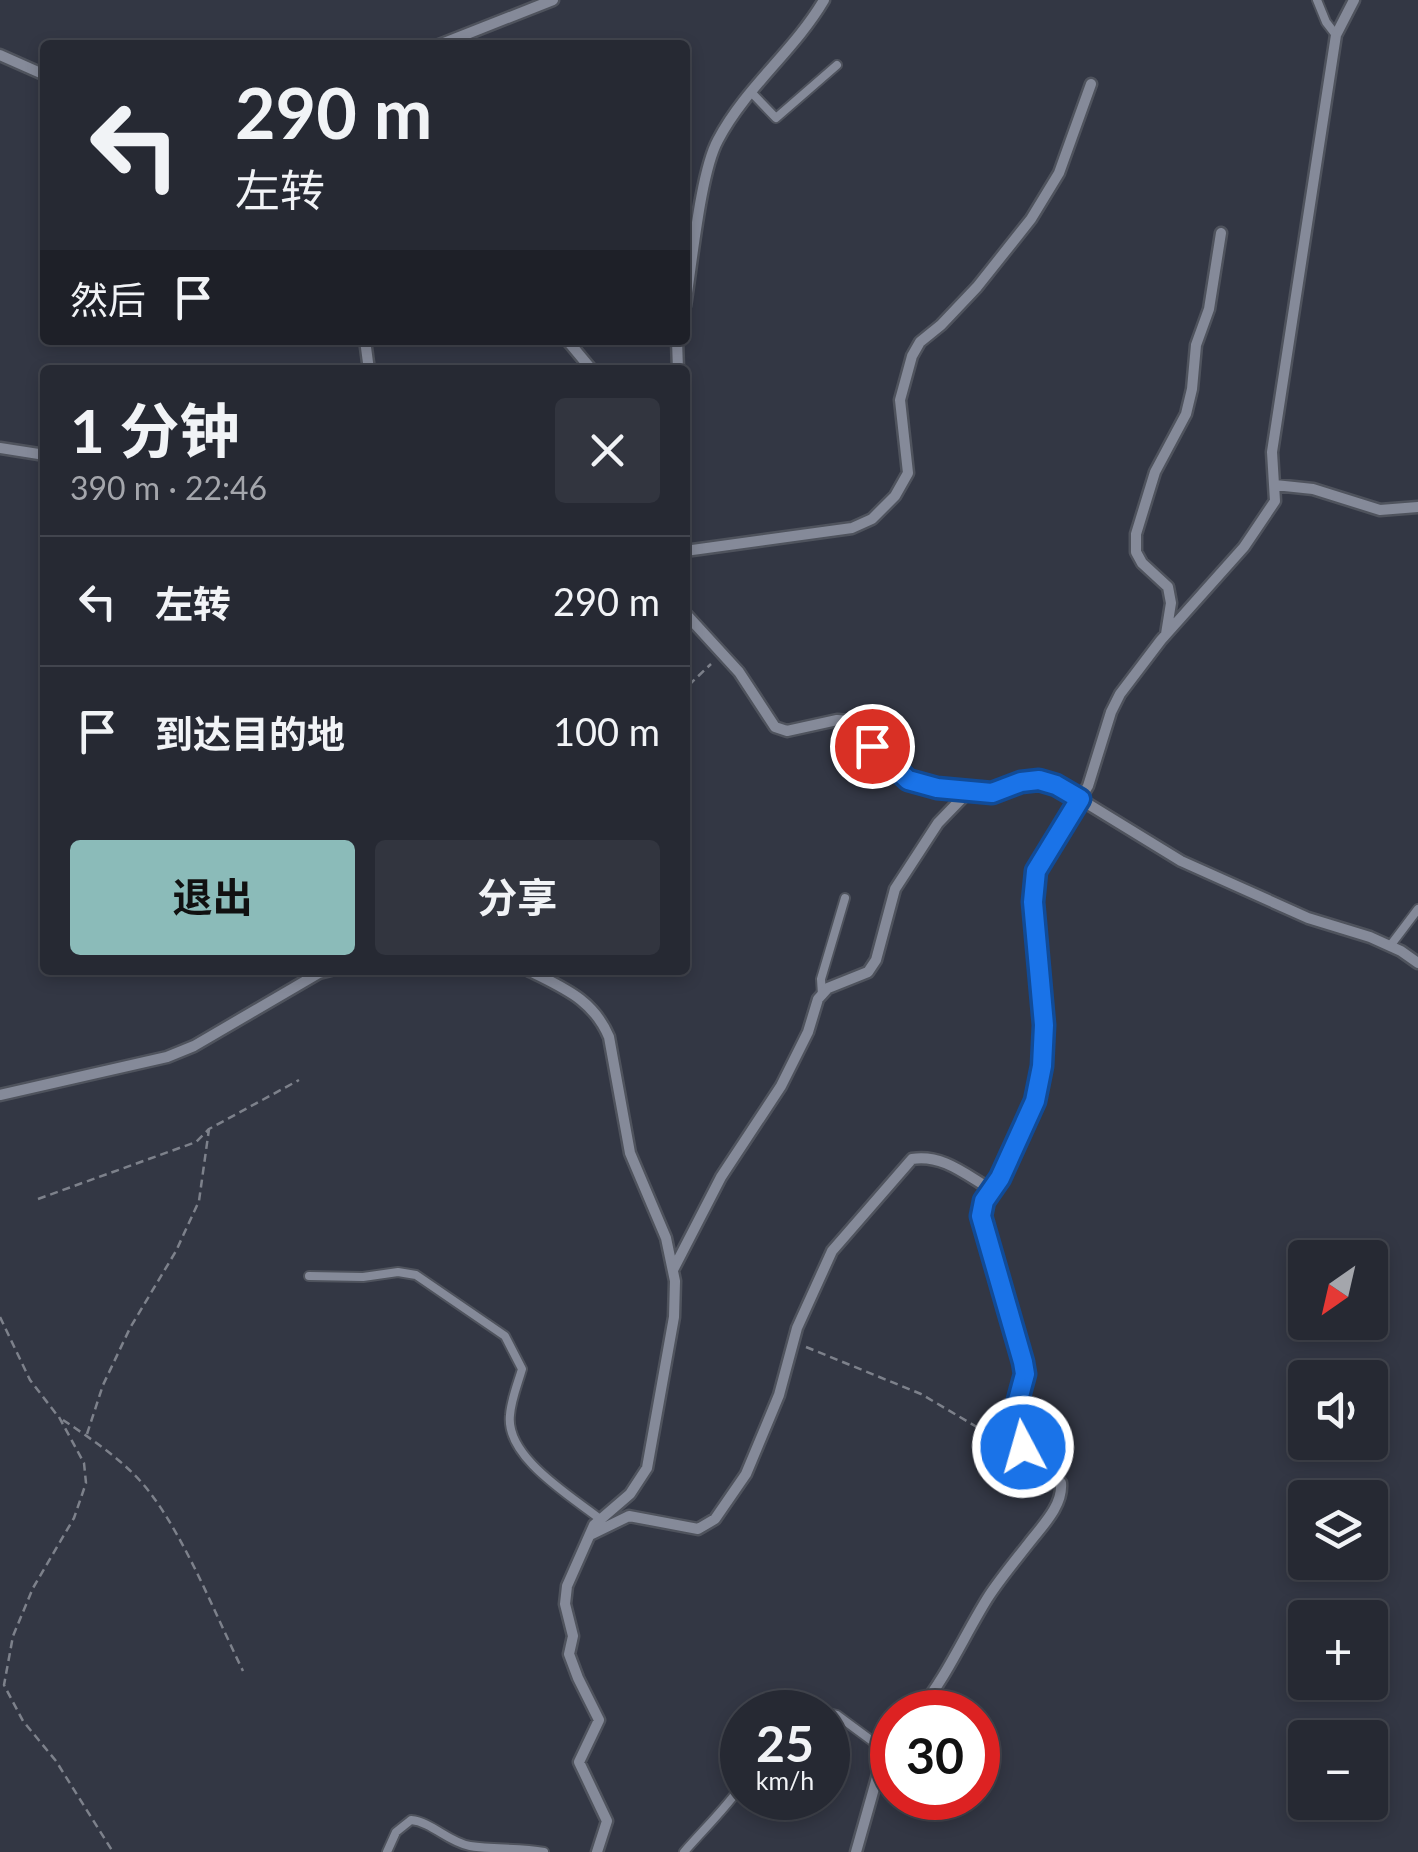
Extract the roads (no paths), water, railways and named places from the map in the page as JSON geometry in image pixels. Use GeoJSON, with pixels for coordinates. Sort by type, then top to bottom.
{"type":"FeatureCollection","features":[{"type":"Feature","properties":{"kind":"street"},"geometry":{"type":"LineString","coordinates":[[452,40],[552,0]]}},
{"type":"Feature","properties":{"kind":"street"},"geometry":{"type":"LineString","coordinates":[[690,279],[714,149],[752,93],[806,31],[824,0]]}},
{"type":"Feature","properties":{"kind":"street"},"geometry":{"type":"LineString","coordinates":[[936,1690],[988,1596],[1046,1521],[1062,1490],[1061,1483],[1023,1447],[1018,1400],[1025,1374],[1023,1362],[981,1216],[984,1201],[1035,1101],[1042,1066],[1044,1025],[1033,902],[1036,871],[1080,799],[1096,764],[1110,712],[1166,635],[1260,526],[1275,501],[1272,452],[1336,35],[1354,0]]}},
{"type":"Feature","properties":{"kind":"street"},"geometry":{"type":"LineString","coordinates":[[0,55],[40,74]]}},
{"type":"Feature","properties":{"kind":"street"},"geometry":{"type":"LineString","coordinates":[[690,550],[852,528],[872,520],[895,496],[908,473],[900,400],[912,356],[920,342],[941,325],[1031,219],[1059,173],[1091,84]]}},
{"type":"Feature","properties":{"kind":"street"},"geometry":{"type":"LineString","coordinates":[[1166,635],[1171,603],[1168,588],[1142,563],[1136,552],[1136,534],[1155,472],[1186,414],[1196,346],[1209,309],[1220,233]]}},
{"type":"Feature","properties":{"kind":"street"},"geometry":{"type":"LineString","coordinates":[[571,345],[588,365]]}},
{"type":"Feature","properties":{"kind":"street"},"geometry":{"type":"LineString","coordinates":[[0,448],[40,454]]}},
{"type":"Feature","properties":{"kind":"street"},"geometry":{"type":"LineString","coordinates":[[1276,485],[1312,489],[1380,510],[1418,507]]}},
{"type":"Feature","properties":{"kind":"street"},"geometry":{"type":"LineString","coordinates":[[690,618],[724,655],[776,727],[787,731],[838,720],[852,721],[890,766],[908,780],[967,793],[992,793],[1039,780],[1056,785],[1180,861],[1308,918],[1390,946],[1418,963]]}},
{"type":"Feature","properties":{"kind":"street"},"geometry":{"type":"LineString","coordinates":[[673,1270],[721,1177],[781,1086],[822,995],[828,988],[868,972],[876,960],[901,879],[938,823],[967,793]]}},
{"type":"Feature","properties":{"kind":"street"},"geometry":{"type":"LineString","coordinates":[[0,1095],[180,1051],[315,975]]}},
{"type":"Feature","properties":{"kind":"street"},"geometry":{"type":"LineString","coordinates":[[538,975],[569,990],[602,1020],[609,1038],[630,1154],[666,1238],[673,1270],[674,1317],[647,1468],[630,1494],[600,1519],[589,1535],[567,1586],[564,1604],[573,1636],[569,1654],[600,1720],[579,1762],[607,1821],[598,1852]]}},
{"type":"Feature","properties":{"kind":"street"},"geometry":{"type":"LineString","coordinates":[[589,1535],[629,1516],[698,1529],[716,1519],[752,1460],[779,1395],[792,1344],[832,1251],[912,1159],[927,1156],[945,1162],[992,1190]]}},
{"type":"Feature","properties":{"kind":"street"},"geometry":{"type":"LineString","coordinates":[[856,1852],[870,1802]]}},
{"type":"Feature","properties":{"kind":"lane"},"geometry":{"type":"LineString","coordinates":[[1317,0],[1336,35]]}},
{"type":"Feature","properties":{"kind":"lane"},"geometry":{"type":"LineString","coordinates":[[752,93],[776,118],[837,65]]}},
{"type":"Feature","properties":{"kind":"lane"},"geometry":{"type":"LineString","coordinates":[[822,995],[821,979],[845,898]]}},
{"type":"Feature","properties":{"kind":"lane"},"geometry":{"type":"LineString","coordinates":[[1390,946],[1418,910]]}},
{"type":"Feature","properties":{"kind":"lane"},"geometry":{"type":"LineString","coordinates":[[309,1276],[363,1277],[398,1272],[416,1275],[505,1336],[522,1369],[510,1415],[512,1434],[524,1456],[600,1519]]}},
{"type":"Feature","properties":{"kind":"lane"},"geometry":{"type":"LineString","coordinates":[[684,1852],[720,1812]]}},
{"type":"Feature","properties":{"kind":"lane"},"geometry":{"type":"LineString","coordinates":[[387,1852],[396,1832],[410,1820],[423,1821],[467,1846],[544,1852]]}}]}
